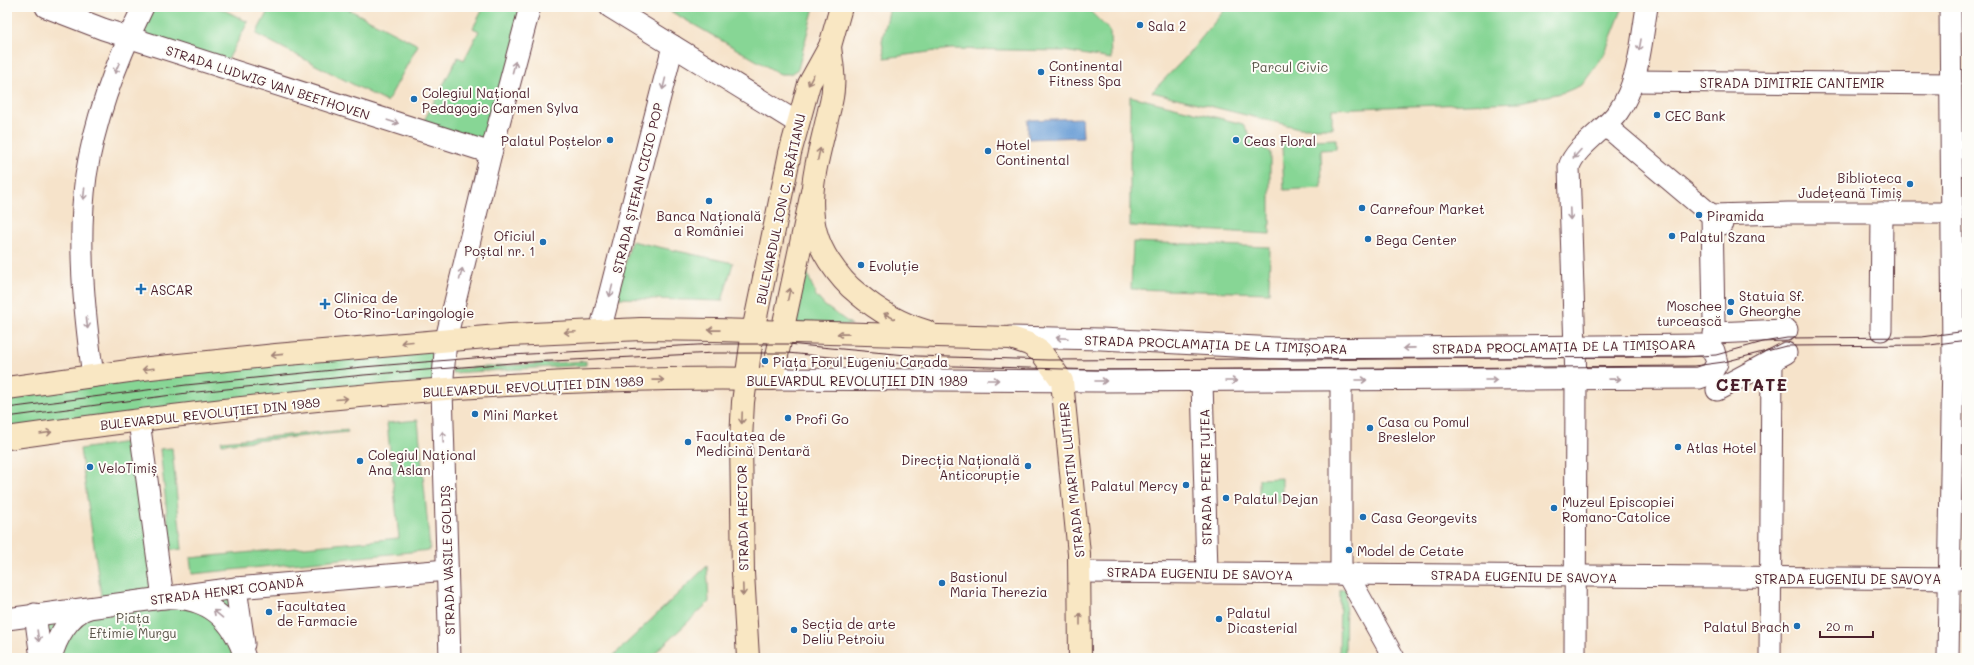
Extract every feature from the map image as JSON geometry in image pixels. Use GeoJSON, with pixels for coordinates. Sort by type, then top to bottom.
{"type":"FeatureCollection","features":[{"type":"Feature","properties":{"kind":"street","name":"STRADA LUDWIG VAN BEETHOVEN"},"geometry":{"type":"LineString","coordinates":[[46,7],[130,37],[491,153]]}},
{"type":"Feature","properties":{"kind":"street"},"geometry":{"type":"LineString","coordinates":[[93,376],[82,269],[84,195],[94,136],[111,82],[143,7]]}},
{"type":"Feature","properties":{"kind":"street","name":"STRADA VASILE GOLDIȘ"},"geometry":{"type":"LineString","coordinates":[[450,658],[442,390],[446,339],[491,153],[530,7]]}},
{"type":"Feature","properties":{"kind":"street"},"geometry":{"type":"LineString","coordinates":[[610,7],[798,123]]}},
{"type":"Feature","properties":{"kind":"street","name":"BULEVARDUL ION C. BRĂTIANU"},"geometry":{"type":"LineString","coordinates":[[746,379],[752,331],[790,153],[809,84],[830,46],[841,7]]}},
{"type":"Feature","properties":{"kind":"street"},"geometry":{"type":"LineString","coordinates":[[1575,658],[1576,380],[1569,175],[1570,166],[1573,160],[1606,126],[1622,106],[1633,81],[1647,7]]}},
{"type":"Feature","properties":{"kind":"street"},"geometry":{"type":"LineString","coordinates":[[1948,658],[1958,579],[1953,354],[1952,213],[1955,104],[1950,7]]}},
{"type":"Feature","properties":{"kind":"street","name":"STRADA ȘTEFAN CICIO POP"},"geometry":{"type":"LineString","coordinates":[[600,330],[673,46]]}},
{"type":"Feature","properties":{"kind":"street","name":"BULEVARDUL ION C. BRĂTIANU"},"geometry":{"type":"LineString","coordinates":[[772,379],[834,88],[830,46]]}},
{"type":"Feature","properties":{"kind":"street","name":"STRADA DIMITRIE CANTEMIR"},"geometry":{"type":"LineString","coordinates":[[1633,81],[1955,104]]}},
{"type":"Feature","properties":{"kind":"street"},"geometry":{"type":"LineString","coordinates":[[1606,126],[1717,220],[1788,213],[1952,213]]}},
{"type":"Feature","properties":{"kind":"street","name":"BULEVARDUL ION C. BRĂTIANU"},"geometry":{"type":"LineString","coordinates":[[812,192],[811,213],[815,232],[824,253],[845,283],[852,290],[878,310],[907,324],[928,331],[966,336]]}},
{"type":"Feature","properties":{"kind":"street"},"geometry":{"type":"LineString","coordinates":[[1881,330],[1882,213]]}},
{"type":"Feature","properties":{"kind":"street"},"geometry":{"type":"LineString","coordinates":[[1717,220],[1714,327],[1787,330]]}},
{"type":"Feature","properties":{"kind":"street"},"geometry":{"type":"LineString","coordinates":[[7,388],[260,356],[446,339],[600,330],[752,331],[1001,337]]}},
{"type":"Feature","properties":{"kind":"street","name":"STRADA PROCLAMAȚIA DE LA TIMIȘOARA"},"geometry":{"type":"LineString","coordinates":[[1001,337],[1101,339],[1265,348],[1703,345],[1711,349],[1717,360],[1715,371],[1710,376],[1704,378],[1576,380],[1062,381]]}},
{"type":"Feature","properties":{"kind":"street","name":"STRADA MARTIN LUTHER"},"geometry":{"type":"LineString","coordinates":[[1001,337],[1024,342],[1038,350],[1048,360],[1062,381],[1080,572],[1080,658]]}},
{"type":"Feature","properties":{"kind":"street"},"geometry":{"type":"LineString","coordinates":[[1717,390],[1779,356],[1771,578],[1770,658]]}},
{"type":"Feature","properties":{"kind":"street","name":"STRADA HECTOR"},"geometry":{"type":"LineString","coordinates":[[746,379],[742,440],[742,525],[744,600],[748,658]]}},
{"type":"Feature","properties":{"kind":"street","name":"BULEVARDUL REVOLUȚIEI DIN 1989"},"geometry":{"type":"LineString","coordinates":[[7,438],[281,405],[442,390],[577,381],[772,379],[1062,381]]}},
{"type":"Feature","properties":{"kind":"street","name":"STRADA PETRE ȚUȚEA"},"geometry":{"type":"LineString","coordinates":[[1202,381],[1207,573]]}},
{"type":"Feature","properties":{"kind":"street"},"geometry":{"type":"LineString","coordinates":[[1341,389],[1344,574],[1394,658]]}},
{"type":"Feature","properties":{"kind":"street"},"geometry":{"type":"LineString","coordinates":[[139,421],[163,598],[185,598],[200,602],[214,610],[232,629],[246,658]]}},
{"type":"Feature","properties":{"kind":"street","name":"STRADA HENRI COANDĂ"},"geometry":{"type":"LineString","coordinates":[[7,619],[236,588],[447,570]]}},
{"type":"Feature","properties":{"kind":"street","name":"STRADA EUGENIU DE SAVOYA"},"geometry":{"type":"LineString","coordinates":[[1080,572],[1958,579]]}},
{"type":"Feature","properties":{"kind":"street"},"geometry":{"type":"LineString","coordinates":[[236,588],[246,658]]}},
{"type":"Feature","properties":{"kind":"street"},"geometry":{"type":"LineString","coordinates":[[51,658],[59,637],[73,618],[83,610],[98,606]]}},
{"type":"Feature","properties":{"kind":"street"},"geometry":{"type":"LineString","coordinates":[[35,614],[41,658]]}},
{"type":"Feature","properties":{"kind":"green space"},"geometry":{"type":"Polygon","coordinates":[[[144,7],[218,7],[248,22],[224,67],[130,37],[144,7]]]}},
{"type":"Feature","properties":{"kind":"green space"},"geometry":{"type":"Polygon","coordinates":[[[270,7],[344,7],[418,45],[387,102],[256,34],[270,7]]]}},
{"type":"Feature","properties":{"kind":"green space"},"geometry":{"type":"Polygon","coordinates":[[[484,7],[530,7],[491,153],[419,130],[458,57],[464,60],[479,31],[473,28],[484,7]]]}},
{"type":"Feature","properties":{"kind":"green space"},"geometry":{"type":"Polygon","coordinates":[[[663,7],[814,7],[798,69],[790,74],[780,74],[663,7]]]}},
{"type":"Feature","properties":{"kind":"green space"},"geometry":{"type":"Polygon","coordinates":[[[890,7],[1086,7],[1110,31],[1111,59],[1064,51],[951,49],[885,58],[882,41],[890,7]]]}},
{"type":"Feature","properties":{"kind":"green space","name":"Parcul Civic"},"geometry":{"type":"Polygon","coordinates":[[[1227,7],[1623,7],[1604,55],[1582,85],[1565,92],[1520,102],[1332,109],[1332,128],[1299,128],[1152,92],[1185,58],[1227,7]]]}},
{"type":"Feature","properties":{"kind":"green space"},"geometry":{"type":"Polygon","coordinates":[[[1130,96],[1243,124],[1255,143],[1270,152],[1270,234],[1130,226],[1130,96]]]}},
{"type":"Feature","properties":{"kind":"green space"},"geometry":{"type":"Polygon","coordinates":[[[1336,139],[1336,149],[1321,150],[1322,188],[1284,190],[1282,146],[1288,141],[1336,139]]]}},
{"type":"Feature","properties":{"kind":"green space"},"geometry":{"type":"Polygon","coordinates":[[[631,241],[733,263],[722,301],[617,298],[631,241]]]}},
{"type":"Feature","properties":{"kind":"green space"},"geometry":{"type":"Polygon","coordinates":[[[1133,242],[1270,247],[1269,293],[1131,289],[1133,242]]]}},
{"type":"Feature","properties":{"kind":"green space"},"geometry":{"type":"Polygon","coordinates":[[[805,267],[816,296],[825,306],[852,325],[791,323],[805,267]]]}},
{"type":"Feature","properties":{"kind":"green space"},"geometry":{"type":"Polygon","coordinates":[[[440,344],[437,386],[7,433],[7,393],[440,344]]]}},
{"type":"Feature","properties":{"kind":"green space"},"geometry":{"type":"Polygon","coordinates":[[[586,361],[586,365],[452,373],[452,369],[586,361]]]}},
{"type":"Feature","properties":{"kind":"green space"},"geometry":{"type":"Polygon","coordinates":[[[418,420],[430,550],[192,574],[190,558],[399,538],[387,423],[418,420]]]}},
{"type":"Feature","properties":{"kind":"green space"},"geometry":{"type":"Polygon","coordinates":[[[347,430],[348,432],[222,444],[221,441],[347,430]]]}},
{"type":"Feature","properties":{"kind":"green space","name":"Piața Eftimie Murgu"},"geometry":{"type":"Polygon","coordinates":[[[134,441],[157,602],[233,592],[242,658],[46,658],[41,618],[103,609],[80,449],[134,441]]]}},
{"type":"Feature","properties":{"kind":"green space"},"geometry":{"type":"Polygon","coordinates":[[[172,448],[182,549],[171,550],[160,449],[172,448]]]}},
{"type":"Feature","properties":{"kind":"green space"},"geometry":{"type":"Polygon","coordinates":[[[1282,478],[1282,502],[1259,502],[1259,479],[1282,478]]]}},
{"type":"Feature","properties":{"kind":"green space"},"geometry":{"type":"Polygon","coordinates":[[[707,566],[709,602],[650,658],[611,658],[707,566]]]}},
{"type":"Feature","properties":{"kind":"green space"},"geometry":{"type":"Polygon","coordinates":[[[1346,589],[1345,658],[1339,658],[1340,590],[1346,589]]]}},
{"type":"Feature","properties":{"kind":"water"},"geometry":{"type":"Polygon","coordinates":[[[1082,118],[1083,137],[1028,139],[1028,120],[1082,118]]]}},
{"type":"Feature","properties":{"kind":"tram line"},"geometry":{"type":"LineString","coordinates":[[7,408],[186,385],[363,367],[511,355],[716,344],[788,344],[917,356],[1048,360],[1685,357],[1716,355],[1763,342],[1787,338],[1922,337],[1967,331]]}},
{"type":"Feature","properties":{"kind":"tram line"},"geometry":{"type":"LineString","coordinates":[[7,417],[187,393],[364,375],[512,363],[715,353],[787,353],[917,365],[1100,370],[1694,366],[1724,362],[1786,346],[1930,345],[1967,340]]}},
{"type":"Feature","properties":{"kind":"place","name":"Sala 2"},"geometry":{"type":"Point","coordinates":[1140,25]}},
{"type":"Feature","properties":{"kind":"place","name":"Continental Fitness Spa"},"geometry":{"type":"Point","coordinates":[1041,72]}},
{"type":"Feature","properties":{"kind":"place","name":"Colegiul Național Pedagogic Carmen Sylva"},"geometry":{"type":"Point","coordinates":[414,99]}},
{"type":"Feature","properties":{"kind":"place","name":"CEC Bank"},"geometry":{"type":"Point","coordinates":[1657,115]}},
{"type":"Feature","properties":{"kind":"place","name":"Palatul Poștelor"},"geometry":{"type":"Point","coordinates":[610,140]}},
{"type":"Feature","properties":{"kind":"place","name":"Ceas Floral"},"geometry":{"type":"Point","coordinates":[1236,140]}},
{"type":"Feature","properties":{"kind":"place","name":"Hotel Continental"},"geometry":{"type":"Point","coordinates":[988,151]}},
{"type":"Feature","properties":{"kind":"place","name":"Biblioteca Județeană Timiș"},"geometry":{"type":"Point","coordinates":[1910,184]}},
{"type":"Feature","properties":{"kind":"place","name":"Banca Națională a României"},"geometry":{"type":"Point","coordinates":[709,201]}},
{"type":"Feature","properties":{"kind":"place","name":"Carrefour Market"},"geometry":{"type":"Point","coordinates":[1362,208]}},
{"type":"Feature","properties":{"kind":"place","name":"Piramida"},"geometry":{"type":"Point","coordinates":[1699,215]}},
{"type":"Feature","properties":{"kind":"place","name":"Palatul Szana"},"geometry":{"type":"Point","coordinates":[1672,236]}},
{"type":"Feature","properties":{"kind":"place","name":"Bega Center"},"geometry":{"type":"Point","coordinates":[1368,239]}},
{"type":"Feature","properties":{"kind":"place","name":"Oficiul Poștal nr. 1"},"geometry":{"type":"Point","coordinates":[543,242]}},
{"type":"Feature","properties":{"kind":"place","name":"Evoluție"},"geometry":{"type":"Point","coordinates":[861,265]}},
{"type":"Feature","properties":{"kind":"place","name":"ASCAR"},"geometry":{"type":"Point","coordinates":[141,289]}},
{"type":"Feature","properties":{"kind":"place","name":"Statuia Sf. Gheorghe"},"geometry":{"type":"Point","coordinates":[1731,302]}},
{"type":"Feature","properties":{"kind":"place","name":"Clinica de Oto-Rino-Laringologie"},"geometry":{"type":"Point","coordinates":[325,304]}},
{"type":"Feature","properties":{"kind":"place","name":"Moschee turcească"},"geometry":{"type":"Point","coordinates":[1730,312]}},
{"type":"Feature","properties":{"kind":"place","name":"Piața Forul Eugeniu Carada"},"geometry":{"type":"Point","coordinates":[765,361]}},
{"type":"Feature","properties":{"kind":"place","name":"Mini Market"},"geometry":{"type":"Point","coordinates":[475,414]}},
{"type":"Feature","properties":{"kind":"place","name":"Profi Go"},"geometry":{"type":"Point","coordinates":[788,418]}},
{"type":"Feature","properties":{"kind":"place","name":"Casa cu Pomul Breslelor"},"geometry":{"type":"Point","coordinates":[1370,428]}},
{"type":"Feature","properties":{"kind":"place","name":"Facultatea de Medicină Dentară"},"geometry":{"type":"Point","coordinates":[688,442]}},
{"type":"Feature","properties":{"kind":"place","name":"Atlas Hotel"},"geometry":{"type":"Point","coordinates":[1678,447]}},
{"type":"Feature","properties":{"kind":"place","name":"Colegiul Național Ana Aslan"},"geometry":{"type":"Point","coordinates":[360,461]}},
{"type":"Feature","properties":{"kind":"place","name":"Direcția Națională Anticorupție"},"geometry":{"type":"Point","coordinates":[1028,466]}},
{"type":"Feature","properties":{"kind":"place","name":"VeloTimiș"},"geometry":{"type":"Point","coordinates":[90,467]}},
{"type":"Feature","properties":{"kind":"place","name":"Palatul Mercy"},"geometry":{"type":"Point","coordinates":[1186,485]}},
{"type":"Feature","properties":{"kind":"place","name":"Palatul Dejan"},"geometry":{"type":"Point","coordinates":[1226,498]}},
{"type":"Feature","properties":{"kind":"place","name":"Muzeul Episcopiei Romano-Catolice"},"geometry":{"type":"Point","coordinates":[1554,508]}},
{"type":"Feature","properties":{"kind":"place","name":"Casa Georgevits"},"geometry":{"type":"Point","coordinates":[1363,517]}},
{"type":"Feature","properties":{"kind":"place","name":"Model de Cetate"},"geometry":{"type":"Point","coordinates":[1349,550]}},
{"type":"Feature","properties":{"kind":"place","name":"Bastionul Maria Therezia"},"geometry":{"type":"Point","coordinates":[942,583]}},
{"type":"Feature","properties":{"kind":"place","name":"Facultatea de Farmacie"},"geometry":{"type":"Point","coordinates":[269,612]}},
{"type":"Feature","properties":{"kind":"place","name":"Palatul Dicasterial"},"geometry":{"type":"Point","coordinates":[1219,619]}},
{"type":"Feature","properties":{"kind":"place","name":"Palatul Brach"},"geometry":{"type":"Point","coordinates":[1797,626]}},
{"type":"Feature","properties":{"kind":"place","name":"Secția de arte Deliu Petroiu"},"geometry":{"type":"Point","coordinates":[794,630]}},
{"type":"Feature","properties":{"kind":"district","name":"CETATE"},"geometry":{"type":"Point","coordinates":[1752,384]}}]}
